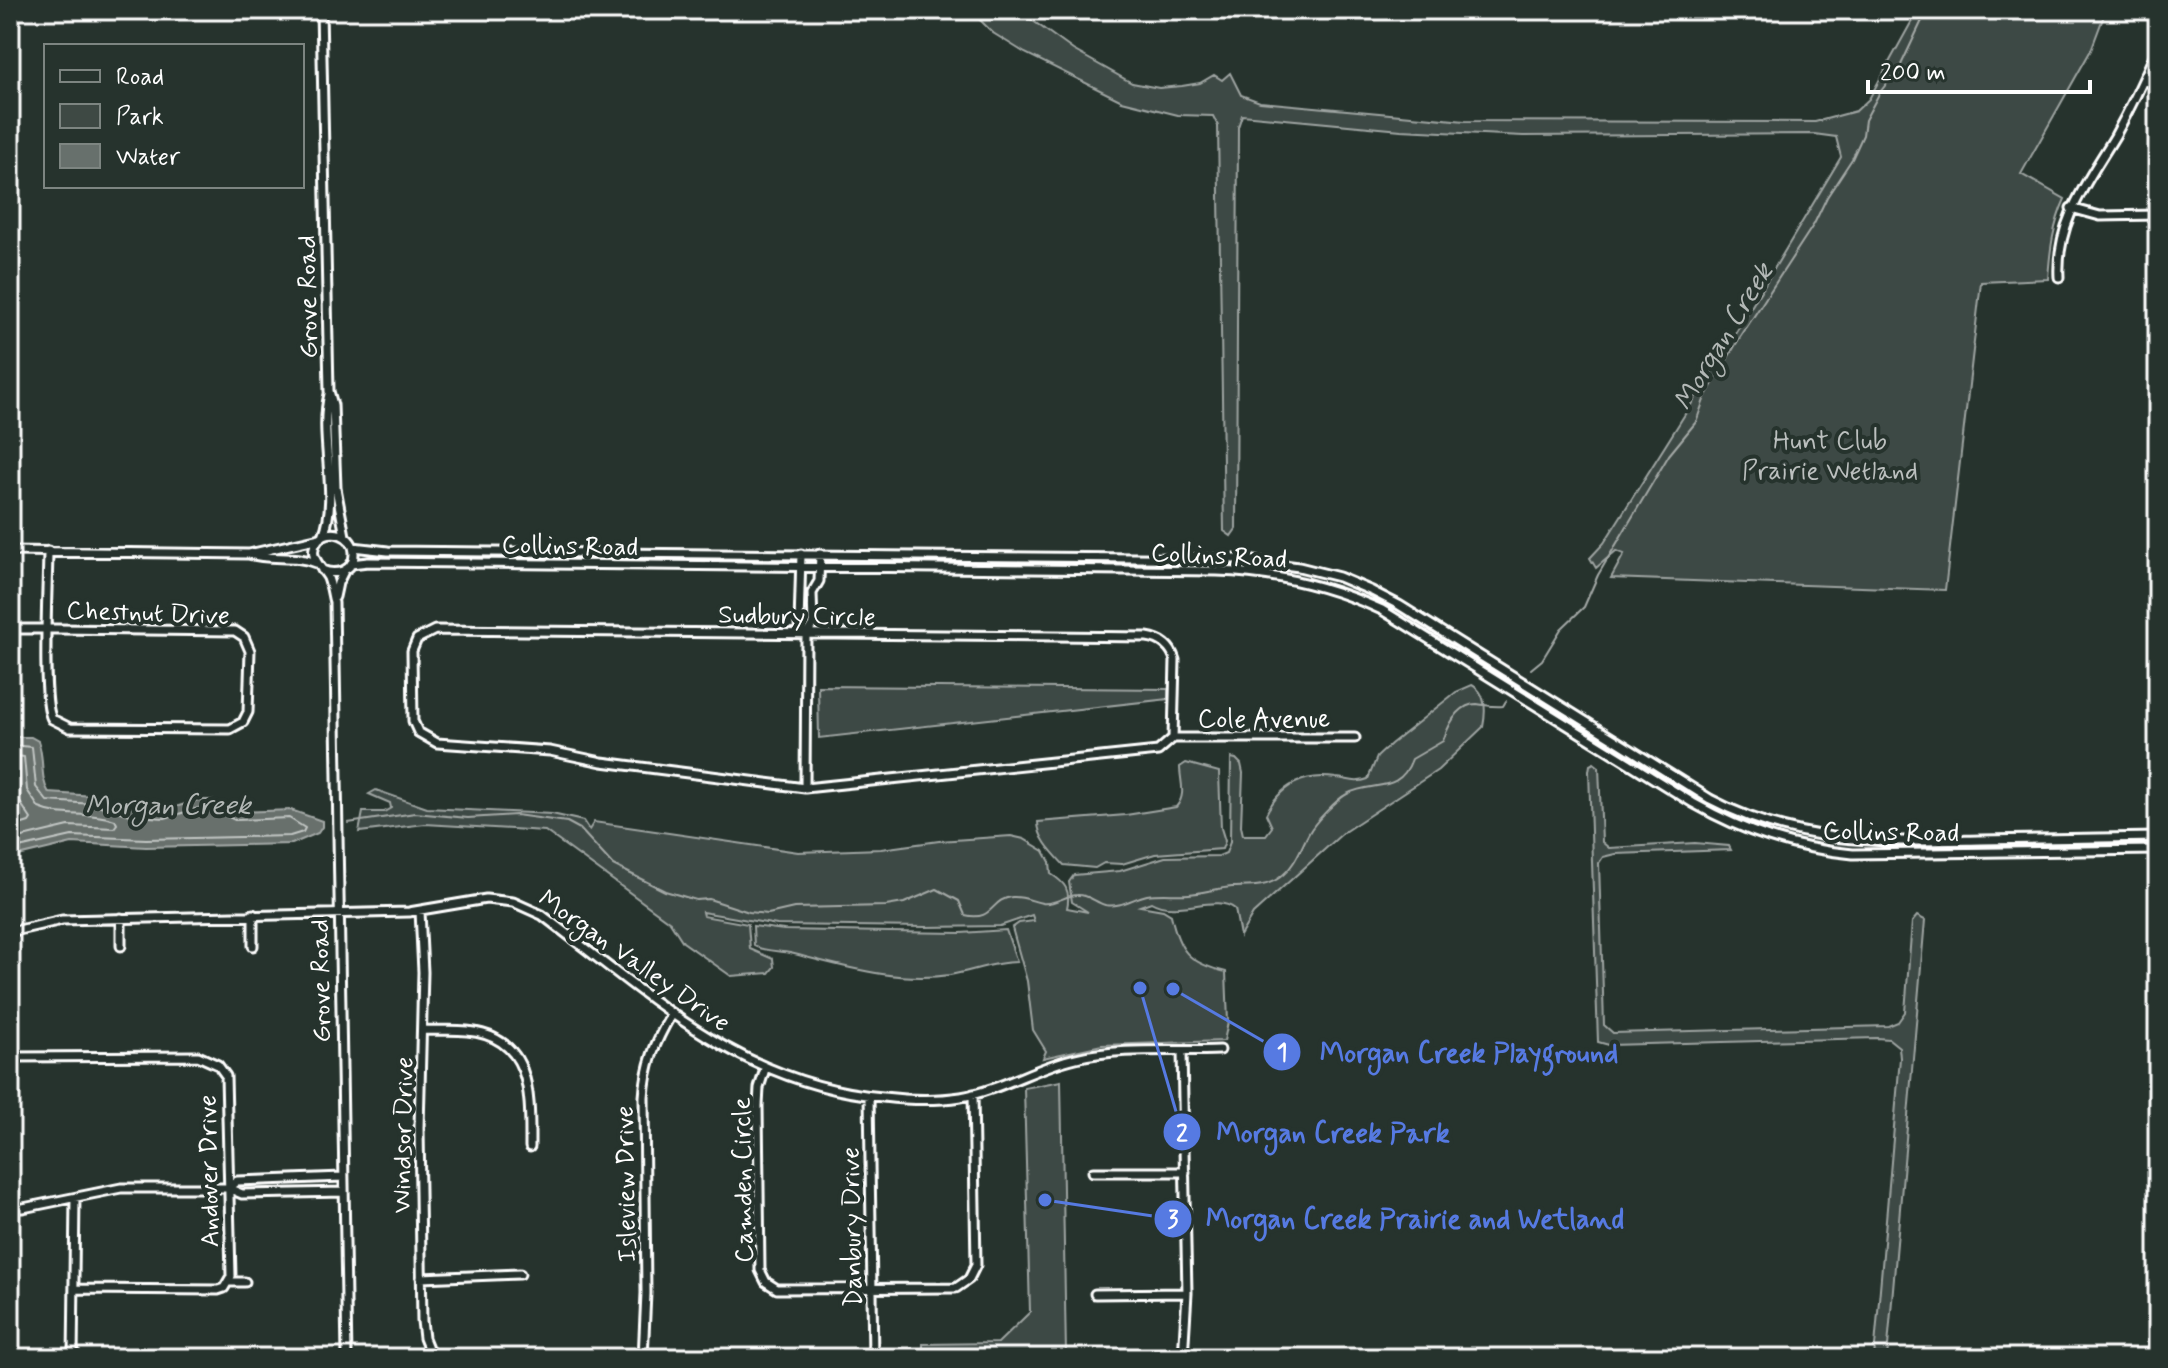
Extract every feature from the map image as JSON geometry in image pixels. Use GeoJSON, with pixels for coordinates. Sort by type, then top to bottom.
{"type":"FeatureCollection","features":[{"type":"Feature","properties":{"kind":"street","name":"Grove Road"},"geometry":{"type":"LineString","coordinates":[[321,10],[330,513],[322,537]]}},
{"type":"Feature","properties":{"kind":"street"},"geometry":{"type":"LineString","coordinates":[[2059,277],[2060,249],[2071,208],[2113,138],[2158,47]]}},
{"type":"Feature","properties":{"kind":"street"},"geometry":{"type":"LineString","coordinates":[[2144,80],[2158,86]]}},
{"type":"Feature","properties":{"kind":"street"},"geometry":{"type":"LineString","coordinates":[[2071,208],[2100,216],[2158,215]]}},
{"type":"Feature","properties":{"kind":"street","name":"Grove Road"},"geometry":{"type":"LineString","coordinates":[[329,391],[333,405],[337,502],[345,536]]}},
{"type":"Feature","properties":{"kind":"street"},"geometry":{"type":"LineString","coordinates":[[10,551],[249,554],[336,533],[345,536],[353,547],[354,556],[348,568],[331,573],[300,558],[260,558],[249,554]]}},
{"type":"Feature","properties":{"kind":"street"},"geometry":{"type":"LineString","coordinates":[[319,566],[314,550],[322,537]]}},
{"type":"Feature","properties":{"kind":"street","name":"Collins Road"},"geometry":{"type":"LineString","coordinates":[[353,547],[372,551],[1239,559],[1299,567],[1339,577],[1399,605],[1710,799],[1751,819],[1829,838],[1875,841],[2158,837]]}},
{"type":"Feature","properties":{"kind":"street"},"geometry":{"type":"LineString","coordinates":[[48,551],[47,706],[52,719],[70,728],[230,729],[243,722],[252,731]]}},
{"type":"Feature","properties":{"kind":"street"},"geometry":{"type":"LineString","coordinates":[[801,554],[799,625],[806,635]]}},
{"type":"Feature","properties":{"kind":"street"},"geometry":{"type":"LineString","coordinates":[[805,788],[806,635],[813,624],[812,593],[819,581],[820,554]]}},
{"type":"Feature","properties":{"kind":"street","name":"Collins Road"},"geometry":{"type":"LineString","coordinates":[[348,568],[368,562],[1249,572],[1334,589],[1382,610],[1693,803],[1765,838],[1819,851],[1853,854],[2158,850]]}},
{"type":"Feature","properties":{"kind":"street","name":"Grove Road"},"geometry":{"type":"LineString","coordinates":[[319,566],[329,580],[334,603],[347,1358]]}},
{"type":"Feature","properties":{"kind":"street","name":"Grove Road"},"geometry":{"type":"LineString","coordinates":[[334,603],[338,583],[348,568]]}},
{"type":"Feature","properties":{"kind":"street","name":"Chestnut Drive"},"geometry":{"type":"LineString","coordinates":[[10,629],[235,631],[244,637],[250,651],[248,712],[243,722]]}},
{"type":"Feature","properties":{"kind":"street","name":"Sudbury Circle"},"geometry":{"type":"LineString","coordinates":[[435,630],[1156,639],[1172,652],[1176,661],[1173,738],[1162,749],[1146,753],[805,788],[602,762],[550,751],[437,743],[418,732],[413,721],[412,651],[417,639],[435,630]]}},
{"type":"Feature","properties":{"kind":"street","name":"Cole Avenue"},"geometry":{"type":"LineString","coordinates":[[1173,738],[1355,738]]}},
{"type":"Feature","properties":{"kind":"street","name":"Morgan Valley Drive"},"geometry":{"type":"LineString","coordinates":[[10,932],[58,920],[420,911],[500,899],[527,907],[551,922],[671,1015],[716,1043],[765,1069],[826,1088],[869,1096],[928,1100],[973,1094],[1042,1067],[1079,1057],[1107,1053],[1220,1050]]}},
{"type":"Feature","properties":{"kind":"street","name":"Windsor Drive"},"geometry":{"type":"LineString","coordinates":[[420,911],[423,1030],[419,1128],[421,1278],[424,1337],[432,1358]]}},
{"type":"Feature","properties":{"kind":"street"},"geometry":{"type":"LineString","coordinates":[[253,914],[253,946]]}},
{"type":"Feature","properties":{"kind":"street"},"geometry":{"type":"LineString","coordinates":[[121,918],[121,946]]}},
{"type":"Feature","properties":{"kind":"street","name":"Isleview Drive"},"geometry":{"type":"LineString","coordinates":[[643,1358],[646,1069],[656,1040],[671,1015]]}},
{"type":"Feature","properties":{"kind":"street"},"geometry":{"type":"LineString","coordinates":[[423,1030],[469,1031],[488,1036],[507,1047],[521,1063],[528,1081],[530,1147]]}},
{"type":"Feature","properties":{"kind":"street"},"geometry":{"type":"LineString","coordinates":[[1182,1052],[1187,1293],[1183,1358]]}},
{"type":"Feature","properties":{"kind":"street","name":"Andover Drive"},"geometry":{"type":"LineString","coordinates":[[10,1057],[198,1056],[218,1065],[226,1076],[231,1274],[228,1282],[218,1290],[74,1289]]}},
{"type":"Feature","properties":{"kind":"street","name":"Camden Circle"},"geometry":{"type":"LineString","coordinates":[[765,1069],[758,1106],[760,1270],[766,1282],[777,1289],[956,1288],[969,1279],[976,1265],[973,1094]]}},
{"type":"Feature","properties":{"kind":"street","name":"Danbury Drive"},"geometry":{"type":"LineString","coordinates":[[869,1096],[873,1358]]}},
{"type":"Feature","properties":{"kind":"street"},"geometry":{"type":"LineString","coordinates":[[1093,1172],[1185,1172]]}},
{"type":"Feature","properties":{"kind":"street"},"geometry":{"type":"LineString","coordinates":[[228,1188],[237,1181],[343,1177]]}},
{"type":"Feature","properties":{"kind":"street"},"geometry":{"type":"LineString","coordinates":[[10,1208],[121,1188],[228,1188],[242,1194],[344,1192]]}},
{"type":"Feature","properties":{"kind":"street"},"geometry":{"type":"LineString","coordinates":[[73,1358],[75,1198]]}},
{"type":"Feature","properties":{"kind":"street"},"geometry":{"type":"LineString","coordinates":[[421,1278],[520,1274]]}},
{"type":"Feature","properties":{"kind":"street"},"geometry":{"type":"LineString","coordinates":[[228,1282],[245,1282]]}},
{"type":"Feature","properties":{"kind":"street"},"geometry":{"type":"LineString","coordinates":[[1095,1294],[1187,1293]]}},
{"type":"Feature","properties":{"kind":"green space","name":"Hunt Club Prairie Wetland"},"geometry":{"type":"Polygon","coordinates":[[[970,10],[1018,10],[1073,50],[1132,83],[1159,88],[1182,86],[1200,83],[1214,75],[1222,80],[1230,73],[1241,95],[1260,102],[1465,121],[1815,122],[1856,111],[1869,99],[1918,10],[2106,10],[2091,50],[2021,174],[2065,199],[2053,238],[2048,279],[1981,282],[1945,590],[1611,578],[1624,554],[1616,551],[1596,568],[1590,558],[1604,543],[1726,349],[1841,157],[1836,137],[1814,134],[1523,136],[1401,130],[1242,115],[1238,127],[1236,529],[1231,536],[1224,531],[1218,126],[1213,116],[1178,115],[1122,101],[1025,53],[993,33],[970,10]]]}},
{"type":"Feature","properties":{"kind":"green space"},"geometry":{"type":"Polygon","coordinates":[[[1472,685],[1483,698],[1483,727],[1438,770],[1344,832],[1253,914],[1240,936],[1235,909],[1227,905],[1172,907],[1151,902],[1140,906],[1163,910],[1171,915],[1187,954],[1202,964],[1226,972],[1228,1022],[1224,1041],[1102,1045],[1043,1058],[1046,1051],[1033,1030],[1027,981],[1012,928],[1019,923],[1034,921],[1032,915],[1000,926],[926,927],[777,925],[702,912],[703,916],[748,924],[750,949],[773,959],[774,967],[769,973],[731,976],[683,942],[670,922],[545,831],[425,824],[359,832],[363,812],[384,812],[391,808],[390,803],[369,794],[376,790],[427,808],[552,814],[583,821],[589,830],[594,822],[798,852],[881,849],[1011,836],[1024,839],[1044,851],[1050,862],[1051,874],[1066,888],[1067,908],[1088,912],[1072,902],[1069,882],[1074,875],[1120,871],[1165,857],[1219,856],[1226,853],[1230,842],[1231,758],[1241,764],[1243,773],[1243,835],[1266,835],[1272,827],[1266,814],[1278,795],[1286,789],[1314,777],[1356,781],[1368,779],[1377,757],[1391,744],[1456,692],[1472,685]]]}},
{"type":"Feature","properties":{"kind":"green space"},"geometry":{"type":"Polygon","coordinates":[[[818,686],[1168,689],[1168,699],[819,738],[818,686]]]}},
{"type":"Feature","properties":{"kind":"green space"},"geometry":{"type":"Polygon","coordinates":[[[1186,763],[1219,772],[1221,828],[1225,841],[1222,849],[1155,854],[1122,864],[1104,863],[1095,868],[1064,865],[1043,840],[1038,822],[1126,815],[1176,807],[1182,793],[1180,767],[1186,763]]]}},
{"type":"Feature","properties":{"kind":"green space"},"geometry":{"type":"Polygon","coordinates":[[[1594,763],[1599,767],[1602,842],[1609,848],[1695,843],[1729,846],[1731,850],[1615,854],[1603,857],[1599,863],[1604,1025],[1613,1033],[1888,1026],[1898,1022],[1905,1012],[1912,922],[1917,916],[1925,920],[1887,1358],[1874,1358],[1899,1047],[1889,1039],[1877,1038],[1609,1045],[1598,1042],[1589,771],[1594,763]]]}},
{"type":"Feature","properties":{"kind":"green space"},"geometry":{"type":"Polygon","coordinates":[[[753,926],[784,930],[888,932],[1006,930],[1017,962],[950,975],[889,975],[758,948],[754,946],[753,926]]]}},
{"type":"Feature","properties":{"kind":"green space"},"geometry":{"type":"Polygon","coordinates":[[[1061,1081],[1066,1354],[1057,1353],[1054,1358],[923,1358],[923,1344],[998,1343],[1030,1312],[1024,1088],[1061,1081]]]}},
{"type":"Feature","properties":{"kind":"water"},"geometry":{"type":"Polygon","coordinates":[[[10,737],[31,737],[38,741],[44,781],[49,793],[95,796],[136,808],[166,810],[198,800],[212,800],[236,812],[291,810],[322,821],[322,827],[318,833],[292,844],[146,847],[72,843],[10,858],[10,737]]]}},
{"type":"Feature","properties":{"kind":"waterway","name":"Morgan Creek"},"geometry":{"type":"LineString","coordinates":[[1531,669],[1542,660],[1561,629],[1584,607],[1598,575],[1669,455],[1696,422],[1705,397],[1739,339],[1852,159],[1863,135],[1865,120],[1880,92],[1900,67],[1927,10]]}},
{"type":"Feature","properties":{"kind":"waterway","name":"Morgan Creek"},"geometry":{"type":"LineString","coordinates":[[348,823],[415,813],[468,818],[516,815],[567,822],[580,829],[613,865],[665,891],[696,900],[709,899],[749,912],[768,914],[794,908],[886,906],[904,903],[937,889],[959,901],[965,915],[974,916],[987,913],[999,902],[1012,897],[1047,903],[1081,895],[1105,905],[1116,905],[1147,895],[1195,893],[1274,881],[1285,874],[1293,863],[1316,823],[1343,797],[1400,778],[1412,759],[1443,741],[1451,723],[1464,708],[1477,704],[1503,706],[1506,701]]}},
{"type":"Feature","properties":{"kind":"place","name":"Morgan Creek Park"},"geometry":{"type":"Point","coordinates":[1140,988]}},
{"type":"Feature","properties":{"kind":"place","name":"Morgan Creek Playground"},"geometry":{"type":"Point","coordinates":[1173,989]}},
{"type":"Feature","properties":{"kind":"place","name":"Morgan Creek Prairie and Wetland"},"geometry":{"type":"Point","coordinates":[1045,1200]}}]}
